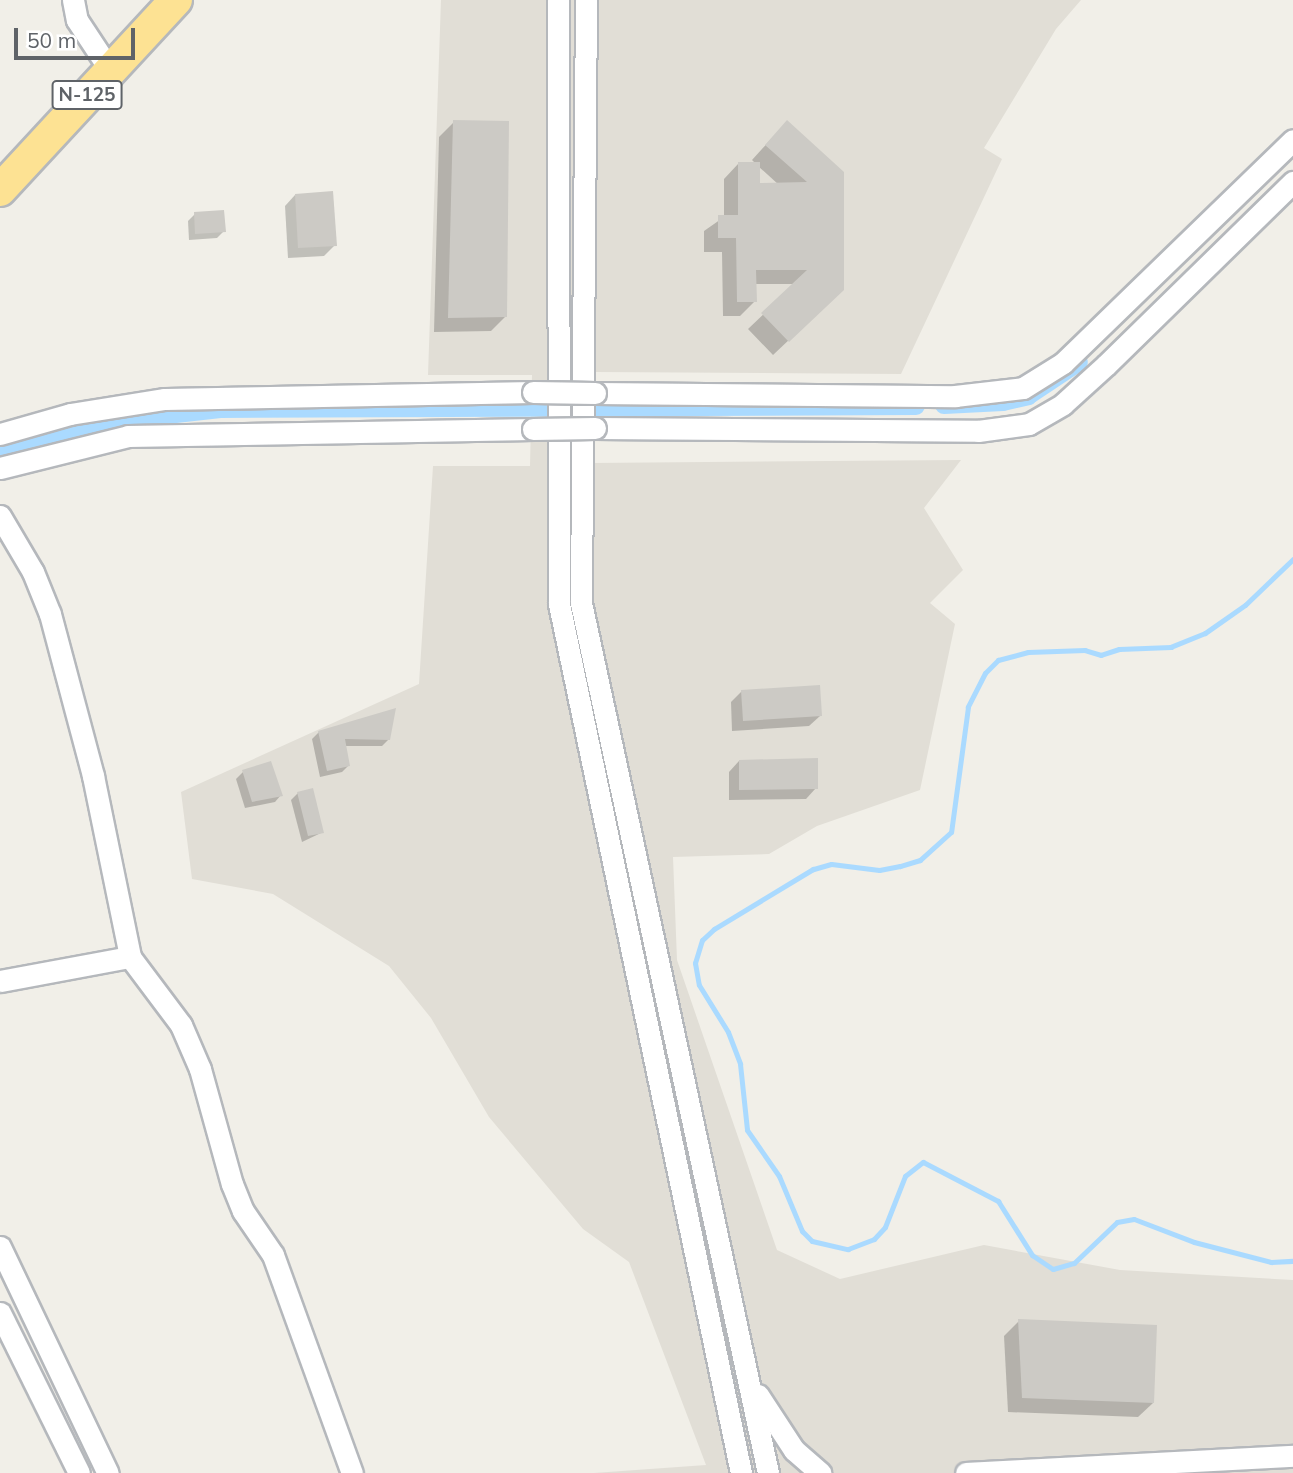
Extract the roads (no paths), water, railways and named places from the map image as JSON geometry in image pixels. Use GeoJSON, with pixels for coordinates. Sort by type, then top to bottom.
{"type":"FeatureCollection","features":[{"type":"Feature","properties":{"kind":"highway","name":"N-125"},"geometry":{"type":"LineString","coordinates":[[0,190],[176,0]]}},
{"type":"Feature","properties":{"kind":"street"},"geometry":{"type":"LineString","coordinates":[[73,0],[77,20],[110,70]]}},
{"type":"Feature","properties":{"kind":"street"},"geometry":{"type":"LineString","coordinates":[[558,0],[559,604],[741,1473]]}},
{"type":"Feature","properties":{"kind":"street"},"geometry":{"type":"LineString","coordinates":[[586,0],[581,603],[768,1473]]}},
{"type":"Feature","properties":{"kind":"street"},"geometry":{"type":"LineString","coordinates":[[0,434],[69,414],[166,399],[533,393],[955,396],[1023,388],[1063,363],[1293,140]]}},
{"type":"Feature","properties":{"kind":"street"},"geometry":{"type":"LineString","coordinates":[[0,468],[128,436],[595,428],[978,432],[1028,424],[1046,416],[1088,381],[1293,182]]}},
{"type":"Feature","properties":{"kind":"street"},"geometry":{"type":"LineString","coordinates":[[0,516],[33,572],[50,614],[93,776],[130,957],[181,1025],[200,1069],[232,1184],[243,1211],[272,1255],[352,1473]]}},
{"type":"Feature","properties":{"kind":"street"},"geometry":{"type":"LineString","coordinates":[[0,981],[130,957]]}},
{"type":"Feature","properties":{"kind":"street"},"geometry":{"type":"LineString","coordinates":[[0,1247],[108,1473]]}},
{"type":"Feature","properties":{"kind":"street"},"geometry":{"type":"LineString","coordinates":[[0,1313],[79,1473]]}},
{"type":"Feature","properties":{"kind":"street"},"geometry":{"type":"LineString","coordinates":[[747,1375],[774,1424],[820,1473]]}},
{"type":"Feature","properties":{"kind":"street"},"geometry":{"type":"LineString","coordinates":[[966,1473],[1229,1467],[1293,1456]]}},
{"type":"Feature","properties":{"kind":"waterway"},"geometry":{"type":"LineString","coordinates":[[944,405],[1003,402],[1028,396],[1079,362]]}},
{"type":"Feature","properties":{"kind":"waterway"},"geometry":{"type":"LineString","coordinates":[[0,448],[96,423],[220,409],[916,406]]}},
{"type":"Feature","properties":{"kind":"waterway"},"geometry":{"type":"LineString","coordinates":[[1293,559],[1245,605],[1205,633],[1171,647],[1119,649],[1101,655],[1085,650],[1028,652],[998,660],[985,673],[968,707],[951,832],[920,860],[900,866],[879,870],[831,864],[813,869],[714,929],[702,940],[695,963],[699,985],[728,1032],[740,1064],[747,1130],[779,1176],[802,1231],[812,1241],[848,1249],[874,1239],[885,1227],[905,1176],[923,1162],[998,1201],[1032,1255],[1053,1269],[1074,1263],[1117,1222],[1134,1219],[1194,1242],[1271,1262],[1293,1261]]}}]}
